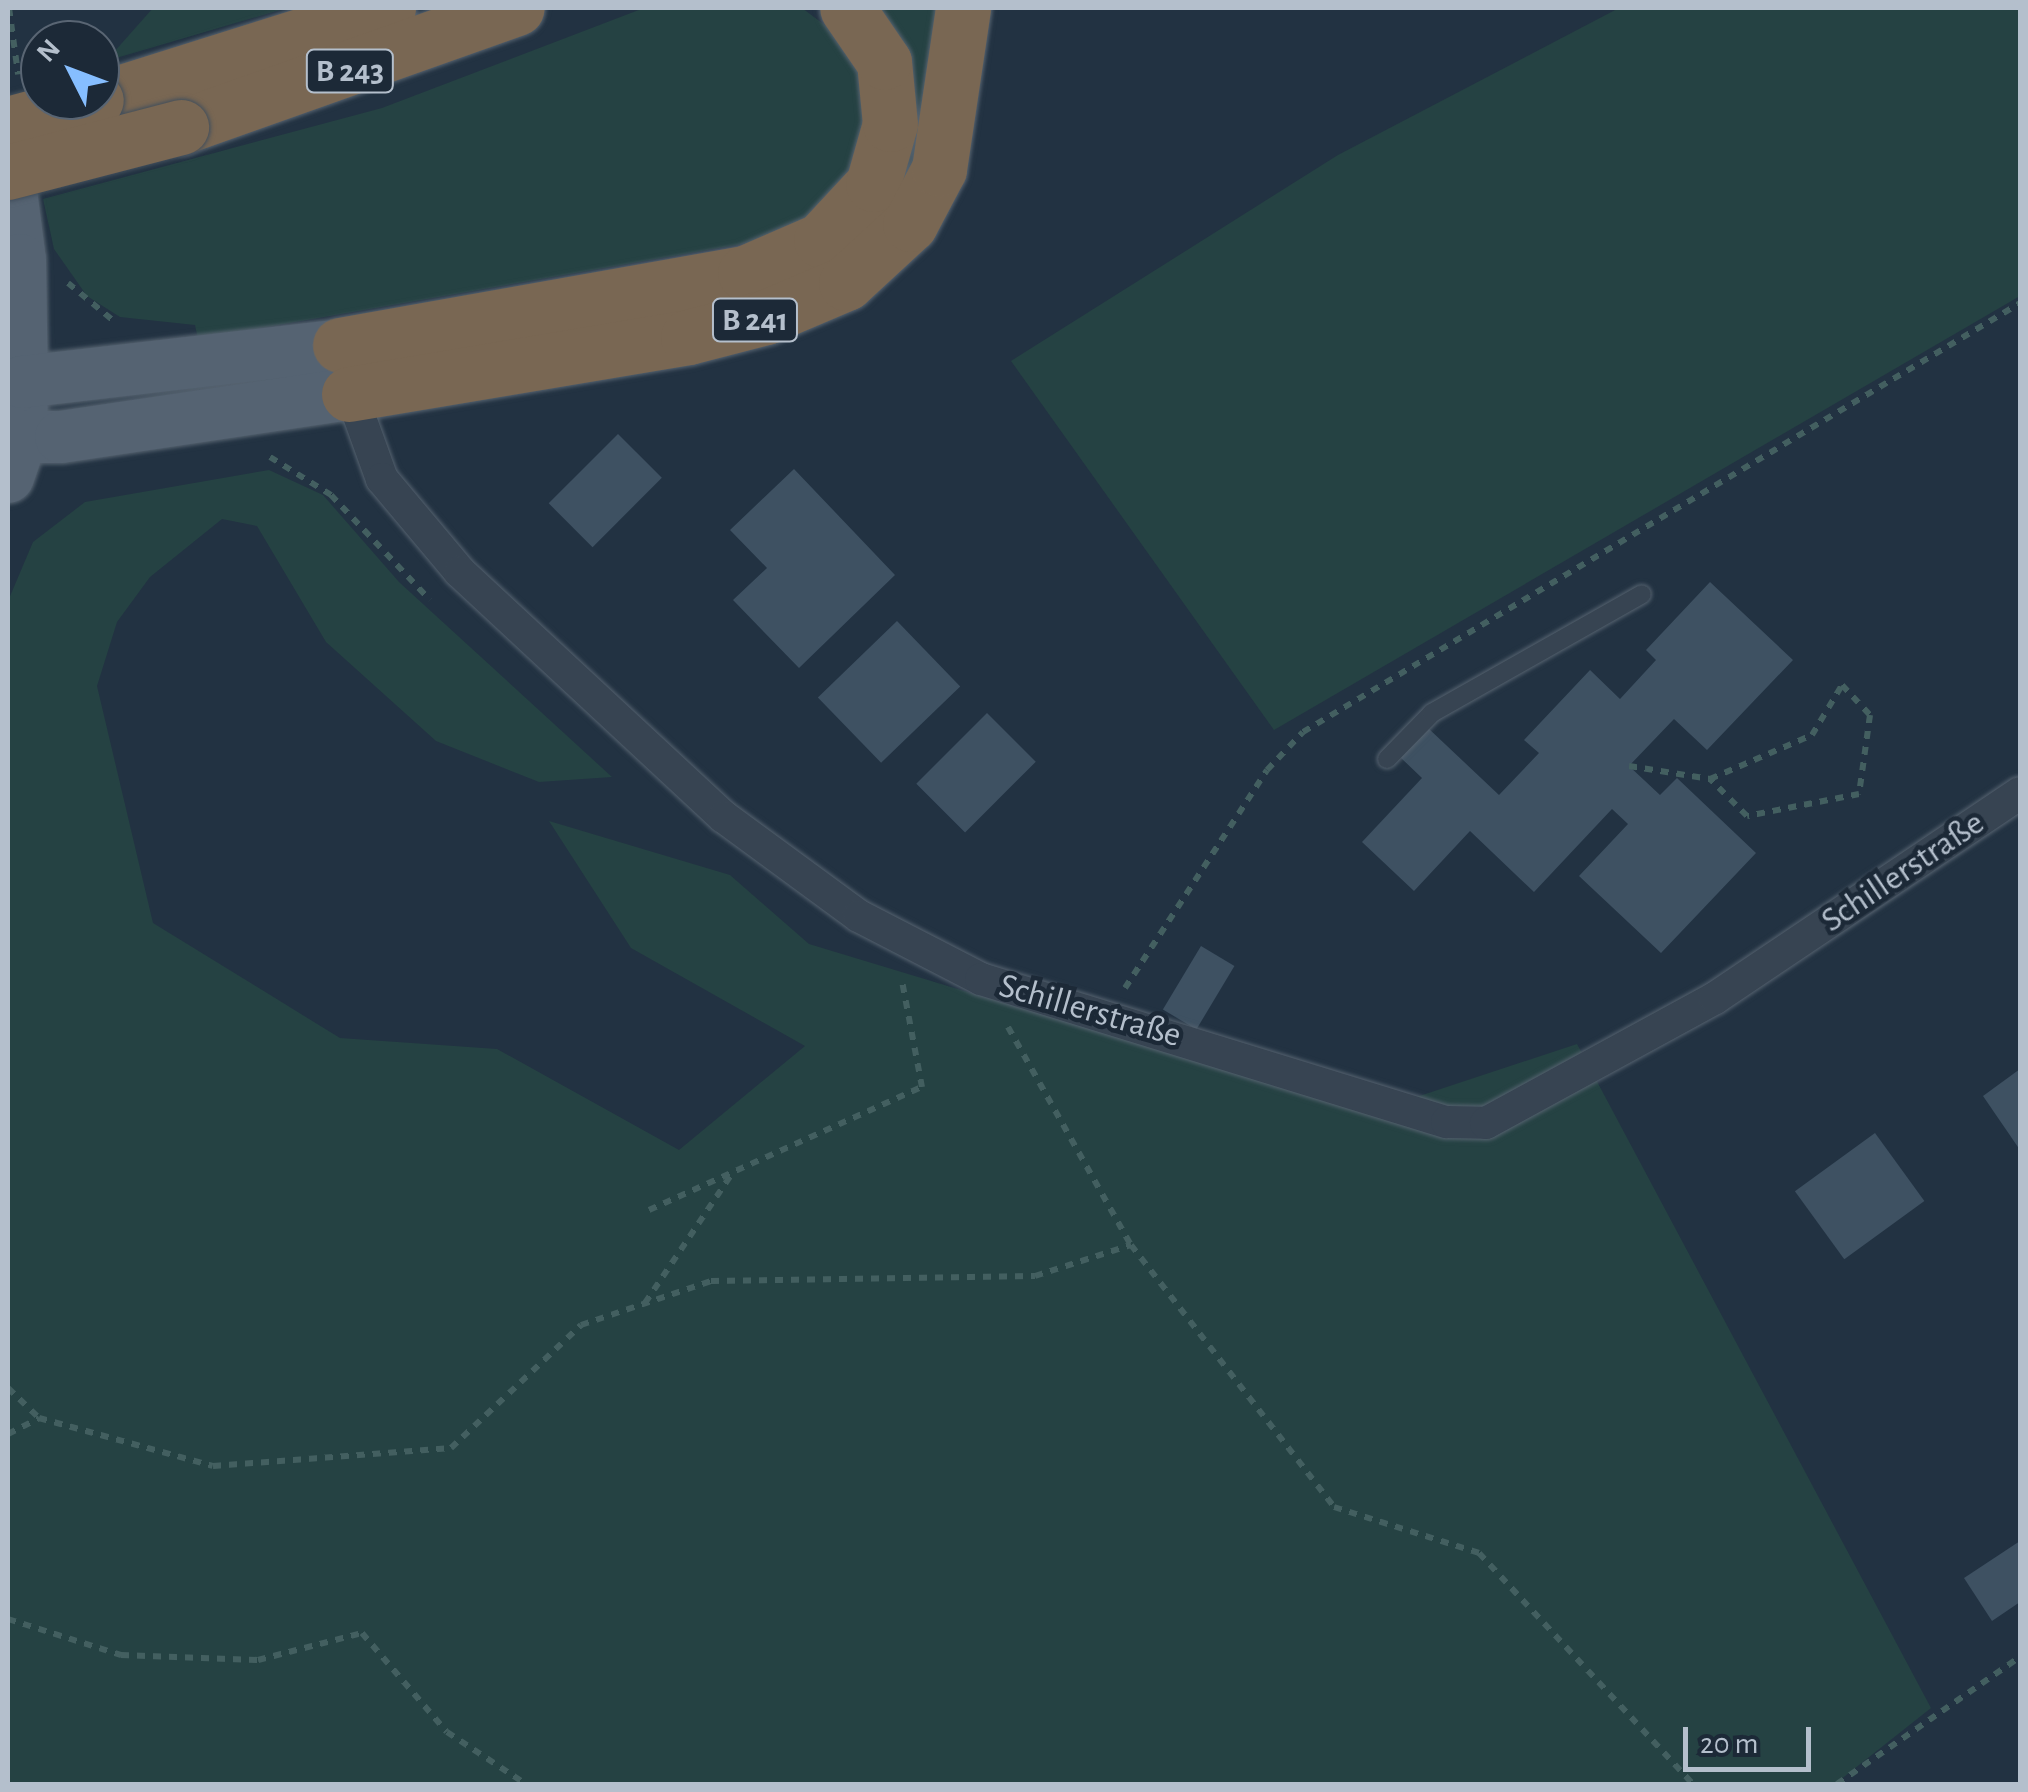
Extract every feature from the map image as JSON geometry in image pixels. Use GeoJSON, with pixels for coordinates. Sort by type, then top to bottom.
{"type":"FeatureCollection","features":[{"type":"Feature","properties":{"kind":"highway"},"geometry":{"type":"LineString","coordinates":[[120,100],[174,104],[388,8]]}},
{"type":"Feature","properties":{"kind":"highway","name":"B 243"},"geometry":{"type":"LineString","coordinates":[[8,170],[174,104],[517,8]]}},
{"type":"Feature","properties":{"kind":"highway"},"geometry":{"type":"LineString","coordinates":[[344,369],[746,273],[820,240],[873,184],[890,124],[884,62],[846,8]]}},
{"type":"Feature","properties":{"kind":"highway","name":"B 241"},"geometry":{"type":"LineString","coordinates":[[344,369],[688,337],[766,317],[846,283],[910,224],[939,169],[963,8]]}},
{"type":"Feature","properties":{"kind":"main road"},"geometry":{"type":"LineString","coordinates":[[8,170],[20,260],[13,425]]}},
{"type":"Feature","properties":{"kind":"main road","name":"B 241"},"geometry":{"type":"LineString","coordinates":[[13,425],[344,369]]}},
{"type":"Feature","properties":{"kind":"street","name":"Schillerstraße"},"geometry":{"type":"LineString","coordinates":[[344,369],[382,479],[460,572],[724,818],[859,916],[981,979],[1447,1122],[1486,1122],[1716,998],[2020,792]]}},
{"type":"Feature","properties":{"kind":"lane"},"geometry":{"type":"LineString","coordinates":[[1388,759],[1432,713],[1642,594]]}},
{"type":"Feature","properties":{"kind":"path"},"geometry":{"type":"LineString","coordinates":[[10,8],[13,102]]}},
{"type":"Feature","properties":{"kind":"path"},"geometry":{"type":"LineString","coordinates":[[56,266],[79,297],[126,326]]}},
{"type":"Feature","properties":{"kind":"path"},"geometry":{"type":"LineString","coordinates":[[1112,1017],[1134,969],[1267,770],[1303,732],[2020,303]]}},
{"type":"Feature","properties":{"kind":"path"},"geometry":{"type":"LineString","coordinates":[[256,454],[274,458]]}},
{"type":"Feature","properties":{"kind":"path"},"geometry":{"type":"LineString","coordinates":[[1629,766],[1710,779],[1812,735],[1842,685],[1870,715],[1859,794],[1747,816],[1710,779]]}},
{"type":"Feature","properties":{"kind":"path"},"geometry":{"type":"LineString","coordinates":[[649,1210],[922,1088],[899,965]]}},
{"type":"Feature","properties":{"kind":"path"},"geometry":{"type":"LineString","coordinates":[[981,979],[1131,1246],[1334,1507],[1480,1553],[1693,1784]]}},
{"type":"Feature","properties":{"kind":"path"},"geometry":{"type":"LineString","coordinates":[[644,1304],[733,1172]]}},
{"type":"Feature","properties":{"kind":"path"},"geometry":{"type":"LineString","coordinates":[[8,1388],[39,1418],[213,1466],[451,1448],[582,1324],[711,1281],[1035,1276],[1131,1246]]}},
{"type":"Feature","properties":{"kind":"path"},"geometry":{"type":"LineString","coordinates":[[8,1434],[39,1418]]}},
{"type":"Feature","properties":{"kind":"path"},"geometry":{"type":"LineString","coordinates":[[8,1619],[121,1654],[258,1660],[362,1634],[447,1732],[526,1784]]}},
{"type":"Feature","properties":{"kind":"path"},"geometry":{"type":"LineString","coordinates":[[1837,1784],[2020,1657]]}},
{"type":"Feature","properties":{"kind":"green space"},"geometry":{"type":"Polygon","coordinates":[[[153,8],[287,8],[120,57],[120,45],[153,8]]]}},
{"type":"Feature","properties":{"kind":"green space"},"geometry":{"type":"Polygon","coordinates":[[[644,8],[802,8],[854,47],[869,139],[820,214],[759,241],[198,339],[195,325],[120,317],[87,296],[54,249],[43,199],[382,108],[644,8]]]}},
{"type":"Feature","properties":{"kind":"green space"},"geometry":{"type":"Polygon","coordinates":[[[875,8],[941,8],[916,172],[864,228],[875,8]]]}},
{"type":"Feature","properties":{"kind":"green space"},"geometry":{"type":"Polygon","coordinates":[[[1619,8],[2020,8],[2020,296],[1274,730],[1011,361],[1338,155],[1619,8]]]}},
{"type":"Feature","properties":{"kind":"green space"},"geometry":{"type":"Polygon","coordinates":[[[269,470],[323,495],[399,582],[612,777],[539,782],[436,741],[326,642],[257,526],[222,519],[150,577],[117,622],[97,686],[153,923],[340,1038],[497,1049],[679,1150],[805,1046],[631,948],[549,821],[730,875],[809,944],[1368,1113],[1577,1044],[1931,1708],[1835,1784],[8,1784],[8,601],[33,542],[85,502],[269,470]]]}},
{"type":"Feature","properties":{"kind":"building"},"geometry":{"type":"Polygon","coordinates":[[[618,434],[662,478],[593,547],[549,503],[618,434]]]}},
{"type":"Feature","properties":{"kind":"building"},"geometry":{"type":"Polygon","coordinates":[[[794,469],[895,575],[799,668],[733,600],[767,568],[730,530],[794,469]]]}},
{"type":"Feature","properties":{"kind":"building"},"geometry":{"type":"Polygon","coordinates":[[[1710,582],[1793,660],[1707,750],[1674,719],[1629,766],[1660,795],[1677,778],[1756,853],[1661,953],[1579,876],[1628,824],[1612,809],[1534,892],[1470,831],[1414,891],[1362,842],[1422,778],[1400,757],[1428,728],[1499,795],[1539,753],[1524,740],[1590,670],[1620,699],[1656,660],[1646,650],[1710,582]]]}},
{"type":"Feature","properties":{"kind":"building"},"geometry":{"type":"Polygon","coordinates":[[[897,621],[960,686],[881,763],[818,697],[897,621]]]}},
{"type":"Feature","properties":{"kind":"building"},"geometry":{"type":"Polygon","coordinates":[[[987,713],[1036,762],[965,833],[916,784],[987,713]]]}},
{"type":"Feature","properties":{"kind":"building"},"geometry":{"type":"Polygon","coordinates":[[[1201,946],[1234,966],[1196,1030],[1163,1009],[1201,946]]]}},
{"type":"Feature","properties":{"kind":"building"},"geometry":{"type":"Polygon","coordinates":[[[2020,1069],[2020,1150],[1983,1096],[2020,1069]]]}},
{"type":"Feature","properties":{"kind":"building"},"geometry":{"type":"Polygon","coordinates":[[[1875,1133],[1924,1201],[1844,1259],[1795,1191],[1875,1133]]]}},
{"type":"Feature","properties":{"kind":"building"},"geometry":{"type":"Polygon","coordinates":[[[2020,1541],[2020,1602],[1992,1621],[1964,1578],[2020,1541]]]}}]}
